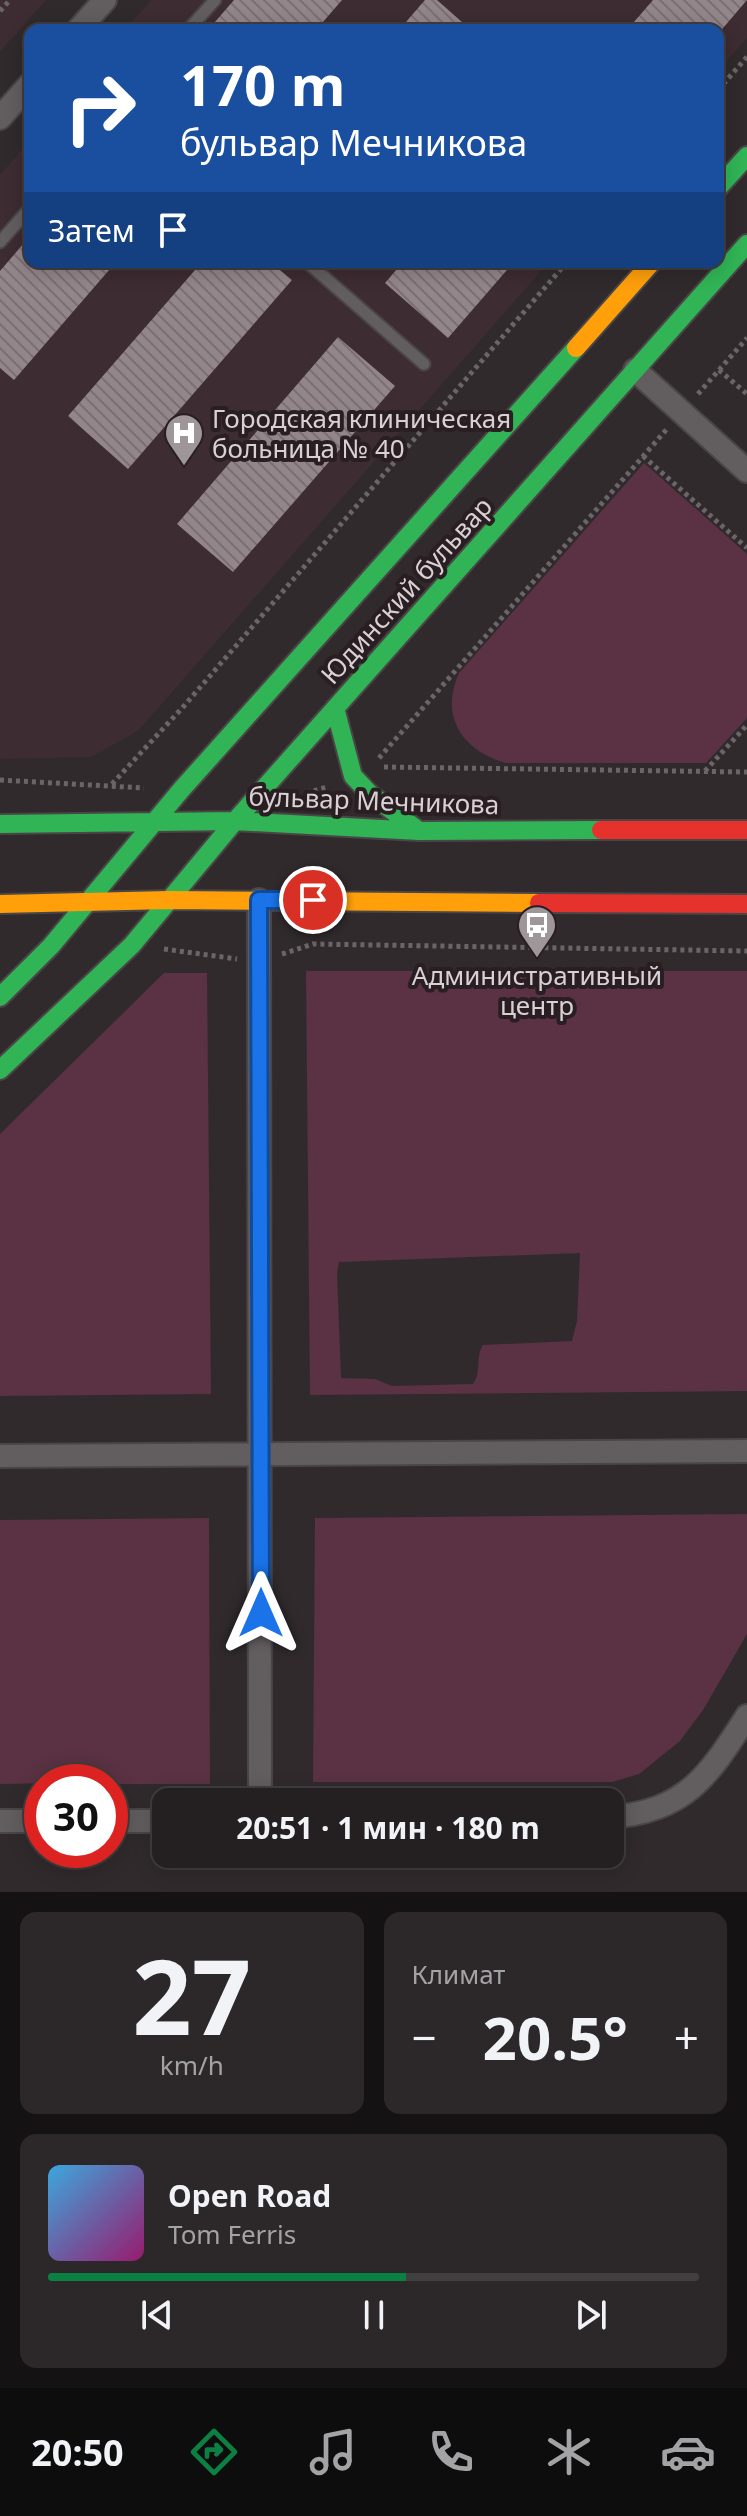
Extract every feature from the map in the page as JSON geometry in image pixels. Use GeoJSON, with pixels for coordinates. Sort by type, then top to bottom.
{"type":"FeatureCollection","features":[{"type":"Feature","properties":{"kind":"street"},"geometry":{"type":"LineString","coordinates":[[83,24],[105,0]]}},
{"type":"Feature","properties":{"kind":"street"},"geometry":{"type":"LineString","coordinates":[[0,118],[24,91]]}},
{"type":"Feature","properties":{"kind":"street"},"geometry":{"type":"LineString","coordinates":[[724,181],[747,156]]}},
{"type":"Feature","properties":{"kind":"street","name":"Юдинский бульвар"},"geometry":{"type":"LineString","coordinates":[[0,1070],[132,945],[235,821],[747,244]]}},
{"type":"Feature","properties":{"kind":"street","name":"Юдинский бульвар"},"geometry":{"type":"LineString","coordinates":[[0,997],[51,946],[151,824],[647,268]]}},
{"type":"Feature","properties":{"kind":"street"},"geometry":{"type":"LineString","coordinates":[[635,370],[747,471]]}},
{"type":"Feature","properties":{"kind":"street"},"geometry":{"type":"LineString","coordinates":[[335,708],[353,776],[369,793],[419,831]]}},
{"type":"Feature","properties":{"kind":"street","name":"бульвар Мечникова"},"geometry":{"type":"LineString","coordinates":[[0,824],[235,821],[419,831],[745,827]]}},
{"type":"Feature","properties":{"kind":"street"},"geometry":{"type":"LineString","coordinates":[[0,904],[169,900],[747,904]]}},
{"type":"Feature","properties":{"kind":"street"},"geometry":{"type":"LineString","coordinates":[[259,900],[260,1788]]}},
{"type":"Feature","properties":{"kind":"street"},"geometry":{"type":"LineString","coordinates":[[0,1456],[747,1451]]}},
{"type":"Feature","properties":{"kind":"street"},"geometry":{"type":"LineString","coordinates":[[624,1815],[661,1806],[691,1789],[716,1765],[747,1716]]}},
{"type":"Feature","properties":{"kind":"street"},"geometry":{"type":"LineString","coordinates":[[0,1821],[24,1821]]}},
{"type":"Feature","properties":{"kind":"street"},"geometry":{"type":"LineString","coordinates":[[128,1821],[152,1821]]}},
{"type":"Feature","properties":{"kind":"lane"},"geometry":{"type":"LineString","coordinates":[[193,24],[215,0]]}},
{"type":"Feature","properties":{"kind":"lane"},"geometry":{"type":"LineString","coordinates":[[0,242],[24,215]]}},
{"type":"Feature","properties":{"kind":"lane"},"geometry":{"type":"LineString","coordinates":[[314,268],[424,364]]}},
{"type":"Feature","properties":{"kind":"path"},"geometry":{"type":"LineString","coordinates":[[0,11],[10,0]]}},
{"type":"Feature","properties":{"kind":"path"},"geometry":{"type":"LineString","coordinates":[[724,83],[747,57]]}},
{"type":"Feature","properties":{"kind":"path"},"geometry":{"type":"LineString","coordinates":[[111,785],[184,706],[562,268]]}},
{"type":"Feature","properties":{"kind":"path"},"geometry":{"type":"LineString","coordinates":[[747,338],[372,765],[747,772]]}},
{"type":"Feature","properties":{"kind":"path"},"geometry":{"type":"LineString","coordinates":[[719,370],[747,394]]}},
{"type":"Feature","properties":{"kind":"path"},"geometry":{"type":"LineString","coordinates":[[643,456],[747,548]]}},
{"type":"Feature","properties":{"kind":"path"},"geometry":{"type":"LineString","coordinates":[[705,771],[747,725]]}},
{"type":"Feature","properties":{"kind":"path"},"geometry":{"type":"LineString","coordinates":[[262,791],[312,793],[353,776]]}},
{"type":"Feature","properties":{"kind":"path"},"geometry":{"type":"LineString","coordinates":[[0,780],[181,790]]}},
{"type":"Feature","properties":{"kind":"path"},"geometry":{"type":"LineString","coordinates":[[132,945],[258,962],[313,944],[747,951]]}},
{"type":"Feature","properties":{"kind":"shaded area"},"geometry":{"type":"Polygon","coordinates":[[[0,0],[46,0],[24,24],[0,52],[0,0]]]}},
{"type":"Feature","properties":{"kind":"shaded area"},"geometry":{"type":"Polygon","coordinates":[[[151,0],[747,0],[747,38],[724,64],[724,24],[130,24],[151,0]]]}},
{"type":"Feature","properties":{"kind":"shaded area","name":"Городская клиническая больница № 40"},"geometry":{"type":"Polygon","coordinates":[[[24,147],[24,268],[544,268],[138,731],[91,757],[0,759],[0,175],[24,147]]]}},
{"type":"Feature","properties":{"kind":"shaded area"},"geometry":{"type":"Polygon","coordinates":[[[644,463],[747,554],[747,718],[706,763],[506,763],[478,750],[467,741],[454,718],[452,704],[459,673],[644,463]]]}},
{"type":"Feature","properties":{"kind":"shaded area"},"geometry":{"type":"Polygon","coordinates":[[[306,971],[747,971],[747,1391],[310,1395],[306,971]],[[580,1253],[339,1262],[341,1378],[375,1379],[392,1386],[473,1384],[483,1345],[572,1341],[577,1321],[580,1253]]]}},
{"type":"Feature","properties":{"kind":"shaded area"},"geometry":{"type":"Polygon","coordinates":[[[164,973],[207,973],[211,1394],[0,1396],[0,1134],[164,973]]]}},
{"type":"Feature","properties":{"kind":"shaded area"},"geometry":{"type":"Polygon","coordinates":[[[747,1514],[747,1634],[703,1710],[680,1741],[639,1774],[612,1782],[313,1782],[315,1518],[747,1514]]]}},
{"type":"Feature","properties":{"kind":"shaded area"},"geometry":{"type":"Polygon","coordinates":[[[209,1518],[210,1784],[128,1784],[128,1764],[24,1764],[24,1784],[0,1784],[0,1520],[209,1518]]]}},
{"type":"Feature","properties":{"kind":"building"},"geometry":{"type":"Polygon","coordinates":[[[234,0],[342,0],[321,24],[213,24],[234,0]]]}},
{"type":"Feature","properties":{"kind":"building"},"geometry":{"type":"Polygon","coordinates":[[[425,0],[437,0],[464,24],[404,24],[425,0]]]}},
{"type":"Feature","properties":{"kind":"building"},"geometry":{"type":"Polygon","coordinates":[[[653,0],[747,0],[724,27],[724,24],[632,24],[653,0]]]}},
{"type":"Feature","properties":{"kind":"building"},"geometry":{"type":"Polygon","coordinates":[[[24,243],[24,268],[111,268],[14,380],[0,368],[0,271],[24,243]]]}},
{"type":"Feature","properties":{"kind":"building"},"geometry":{"type":"Polygon","coordinates":[[[197,268],[277,268],[292,280],[128,469],[68,416],[197,268]]]}},
{"type":"Feature","properties":{"kind":"building"},"geometry":{"type":"Polygon","coordinates":[[[398,268],[509,268],[448,338],[385,283],[398,268]]]}},
{"type":"Feature","properties":{"kind":"building"},"geometry":{"type":"Polygon","coordinates":[[[338,337],[395,386],[233,572],[177,524],[338,337]]]}},
{"type":"Feature","properties":{"kind":"traffic: fast"},"geometry":{"type":"LineString","coordinates":[[724,181],[747,156]]}},
{"type":"Feature","properties":{"kind":"traffic: fast"},"geometry":{"type":"LineString","coordinates":[[0,1070],[132,945],[235,821],[747,244]]}},
{"type":"Feature","properties":{"kind":"traffic: fast"},"geometry":{"type":"LineString","coordinates":[[0,997],[51,946],[181,790],[576,348]]}},
{"type":"Feature","properties":{"kind":"traffic: fast"},"geometry":{"type":"LineString","coordinates":[[335,708],[353,776],[369,793],[419,831]]}},
{"type":"Feature","properties":{"kind":"traffic: fast"},"geometry":{"type":"LineString","coordinates":[[0,824],[235,821],[419,831],[601,830]]}},
{"type":"Feature","properties":{"kind":"traffic: slow"},"geometry":{"type":"LineString","coordinates":[[576,348],[647,268]]}},
{"type":"Feature","properties":{"kind":"traffic: slow"},"geometry":{"type":"LineString","coordinates":[[0,904],[169,900],[539,903]]}},
{"type":"Feature","properties":{"kind":"traffic: jam"},"geometry":{"type":"LineString","coordinates":[[601,830],[747,830]]}},
{"type":"Feature","properties":{"kind":"traffic: jam"},"geometry":{"type":"LineString","coordinates":[[539,903],[747,904]]}},
{"type":"Feature","properties":{"kind":"place","name":"Городская клиническая больница № 40"},"geometry":{"type":"Point","coordinates":[184,467]}},
{"type":"Feature","properties":{"kind":"place","name":"Административный центр"},"geometry":{"type":"Point","coordinates":[537,959]}},
{"type":"Feature","properties":{"kind":"route"},"geometry":{"type":"LineString","coordinates":[[261,1613],[259,900],[313,900]]}}]}
